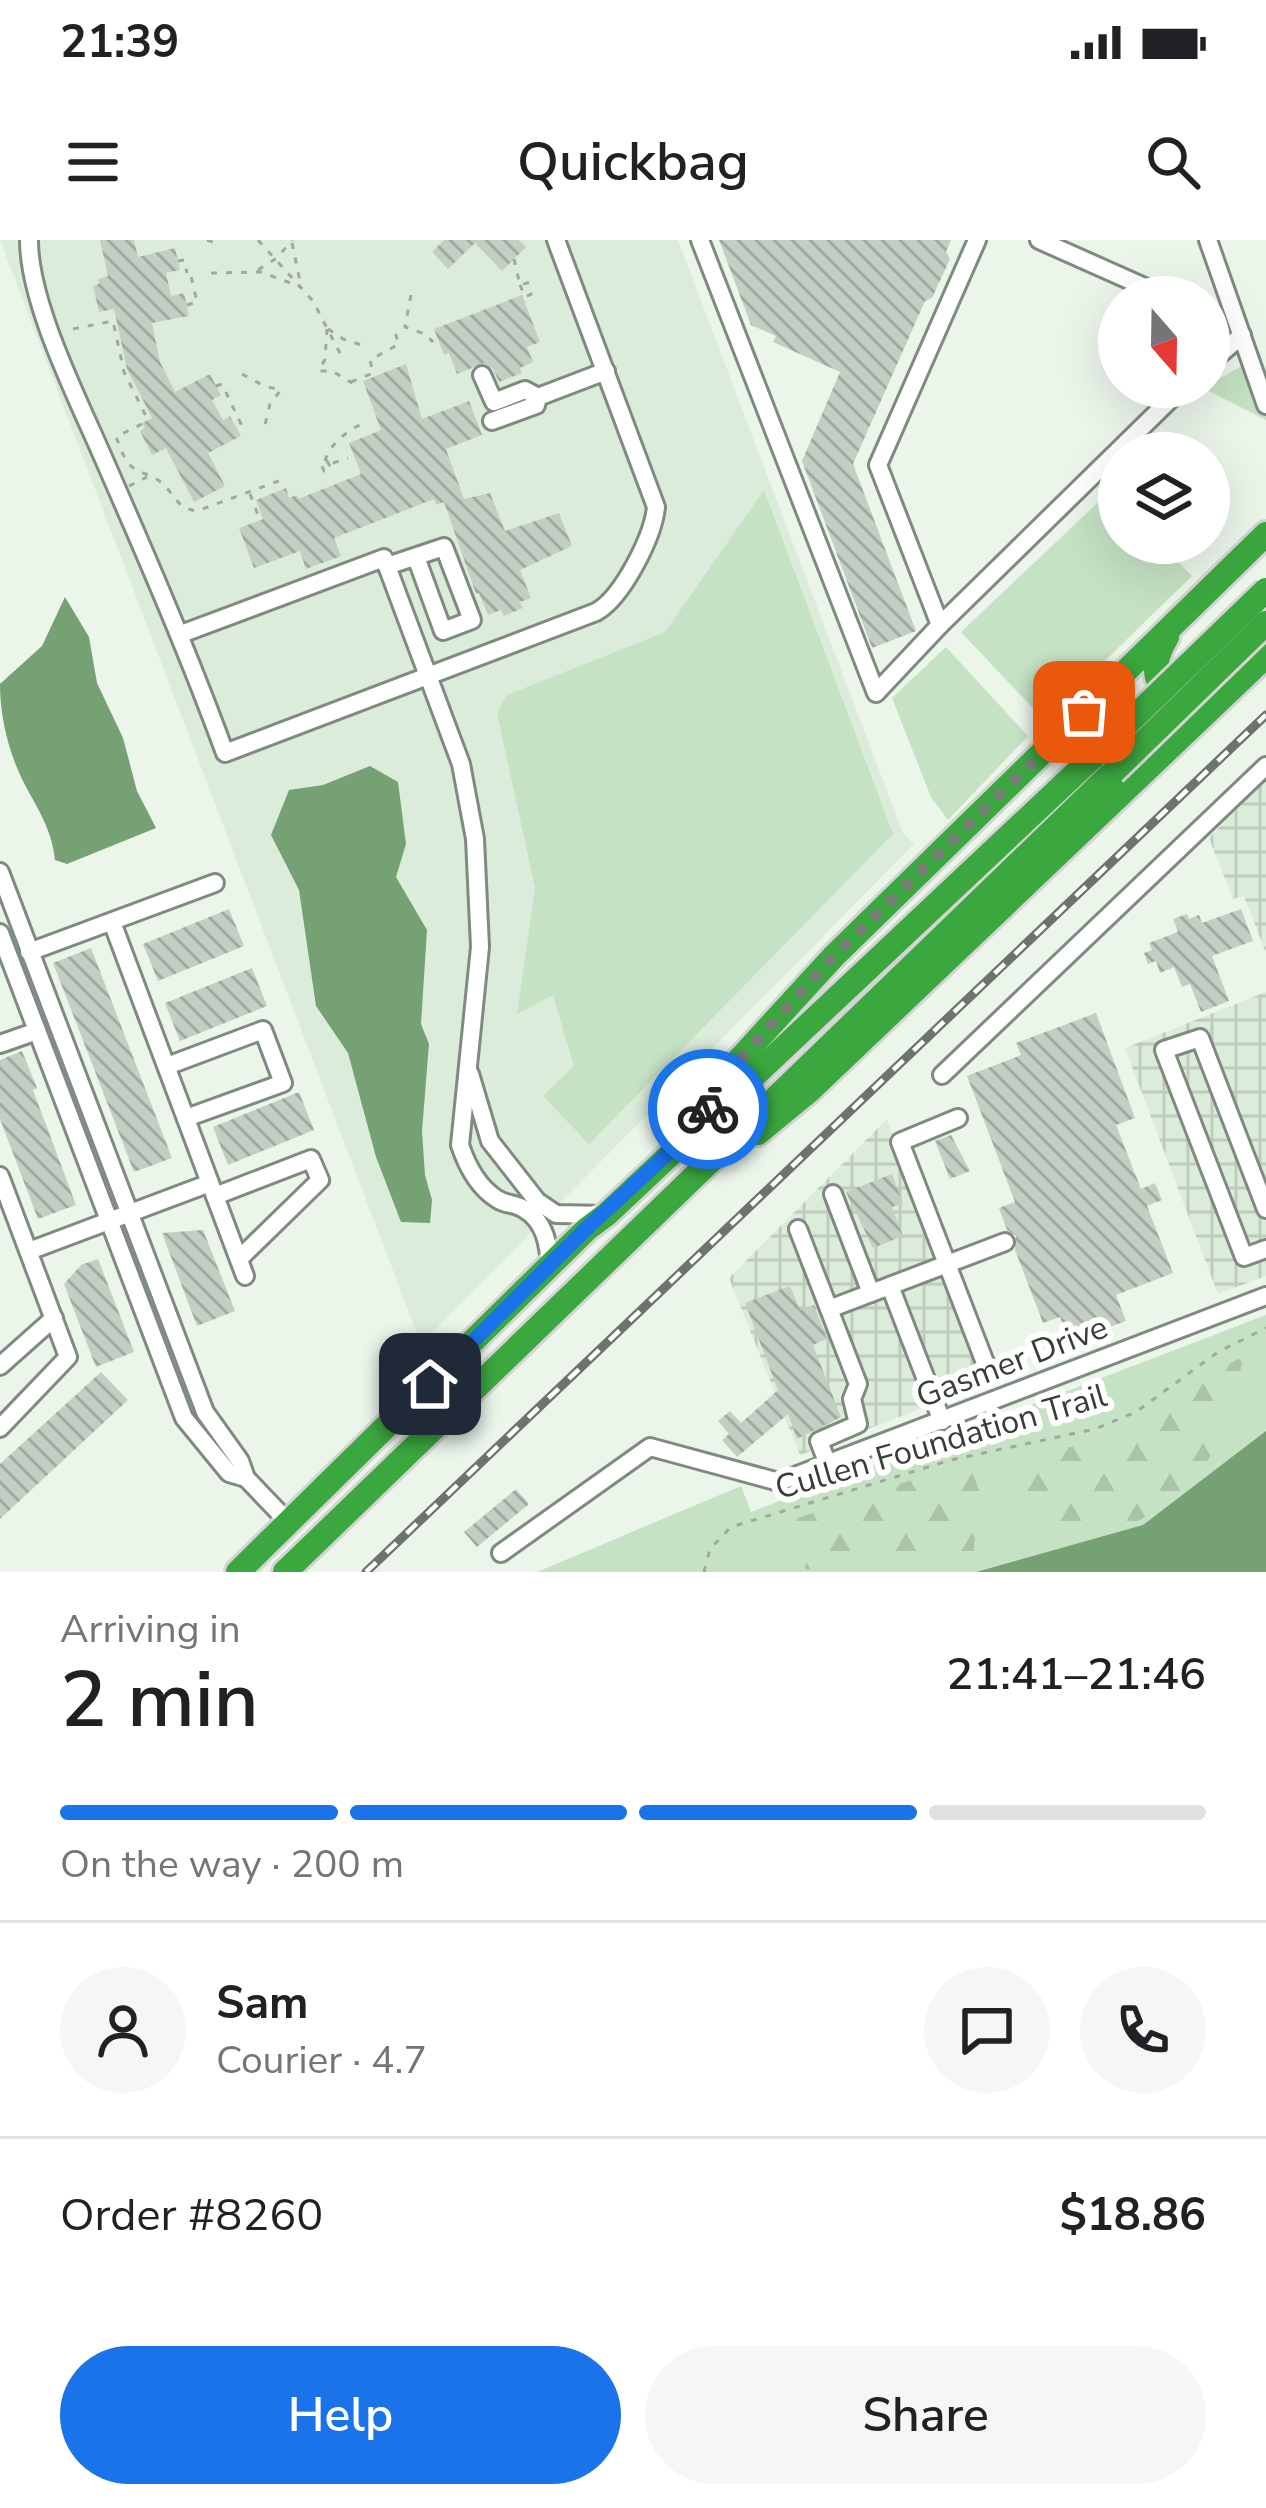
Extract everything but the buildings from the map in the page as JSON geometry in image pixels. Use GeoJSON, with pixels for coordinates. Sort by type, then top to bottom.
{"type":"FeatureCollection","features":[{"type":"Feature","properties":{"kind":"highway"},"geometry":{"type":"LineString","coordinates":[[706,1118],[714,1088],[834,956],[1266,534]]}},
{"type":"Feature","properties":{"kind":"highway"},"geometry":{"type":"LineString","coordinates":[[285,1572],[1103,764],[1266,590]]}},
{"type":"Feature","properties":{"kind":"highway"},"geometry":{"type":"LineString","coordinates":[[238,1572],[587,1228],[706,1118],[1266,623]]}},
{"type":"Feature","properties":{"kind":"highway"},"geometry":{"type":"LineString","coordinates":[[1174,624],[1154,659],[1156,677],[1165,693],[1182,700],[1209,699],[1263,659]]}},
{"type":"Feature","properties":{"kind":"highway"},"geometry":{"type":"LineString","coordinates":[[612,1253],[809,1091],[1263,659]]}},
{"type":"Feature","properties":{"kind":"street"},"geometry":{"type":"LineString","coordinates":[[29,240],[29,264],[74,388],[181,634],[226,753],[596,612],[614,600],[652,530],[656,507],[556,240]]}},
{"type":"Feature","properties":{"kind":"street"},"geometry":{"type":"LineString","coordinates":[[700,240],[876,693],[1162,408]]}},
{"type":"Feature","properties":{"kind":"street"},"geometry":{"type":"LineString","coordinates":[[940,625],[878,465],[977,240]]}},
{"type":"Feature","properties":{"kind":"street"},"geometry":{"type":"LineString","coordinates":[[1039,240],[1120,276]]}},
{"type":"Feature","properties":{"kind":"street"},"geometry":{"type":"LineString","coordinates":[[1208,240],[1266,406]]}},
{"type":"Feature","properties":{"kind":"street"},"geometry":{"type":"LineString","coordinates":[[1230,346],[1242,335]]}},
{"type":"Feature","properties":{"kind":"street"},"geometry":{"type":"LineString","coordinates":[[482,375],[494,402],[525,391],[538,397],[606,371]]}},
{"type":"Feature","properties":{"kind":"street"},"geometry":{"type":"LineString","coordinates":[[492,421],[536,405],[538,397]]}},
{"type":"Feature","properties":{"kind":"street"},"geometry":{"type":"LineString","coordinates":[[387,566],[444,547],[472,620],[443,631],[416,557]]}},
{"type":"Feature","properties":{"kind":"street"},"geometry":{"type":"LineString","coordinates":[[181,634],[384,558],[461,764],[479,873],[480,946],[469,1073],[462,1102],[462,1150],[472,1173],[493,1196],[528,1202],[556,1214],[607,1214]]}},
{"type":"Feature","properties":{"kind":"street"},"geometry":{"type":"LineString","coordinates":[[942,1075],[1266,766]]}},
{"type":"Feature","properties":{"kind":"street"},"geometry":{"type":"LineString","coordinates":[[0,872],[205,1412],[240,1461],[246,1478],[289,1523]]}},
{"type":"Feature","properties":{"kind":"street"},"geometry":{"type":"LineString","coordinates":[[29,952],[215,883]]}},
{"type":"Feature","properties":{"kind":"street"},"geometry":{"type":"LineString","coordinates":[[29,1250],[128,1214],[213,1189],[311,1159],[320,1180],[242,1267],[213,1189],[112,922]]}},
{"type":"Feature","properties":{"kind":"street"},"geometry":{"type":"LineString","coordinates":[[0,933],[184,1418],[229,1473],[246,1478]]}},
{"type":"Feature","properties":{"kind":"street"},"geometry":{"type":"LineString","coordinates":[[166,1066],[263,1030],[283,1083],[186,1118]]}},
{"type":"Feature","properties":{"kind":"street"},"geometry":{"type":"LineString","coordinates":[[0,1045],[37,1031]]}},
{"type":"Feature","properties":{"kind":"street"},"geometry":{"type":"LineString","coordinates":[[1266,1209],[1200,1038],[1164,1051],[1244,1257],[1266,1249]]}},
{"type":"Feature","properties":{"kind":"street"},"geometry":{"type":"LineString","coordinates":[[469,1073],[481,1111],[523,1166],[528,1202],[544,1232],[550,1268]]}},
{"type":"Feature","properties":{"kind":"street"},"geometry":{"type":"LineString","coordinates":[[958,1118],[900,1142],[989,1372]]}},
{"type":"Feature","properties":{"kind":"street"},"geometry":{"type":"LineString","coordinates":[[0,1176],[68,1357],[0,1428]]}},
{"type":"Feature","properties":{"kind":"street"},"geometry":{"type":"LineString","coordinates":[[833,1194],[871,1293]]}},
{"type":"Feature","properties":{"kind":"street"},"geometry":{"type":"LineString","coordinates":[[797,1229],[858,1384],[852,1399],[857,1424],[819,1442],[828,1465]]}},
{"type":"Feature","properties":{"kind":"street"},"geometry":{"type":"LineString","coordinates":[[829,1310],[1005,1242]]}},
{"type":"Feature","properties":{"kind":"street"},"geometry":{"type":"LineString","coordinates":[[890,1286],[942,1421]]}},
{"type":"Feature","properties":{"kind":"street","name":"Gasmer Drive"},"geometry":{"type":"LineString","coordinates":[[501,1553],[650,1447],[779,1482],[1266,1296]]}},
{"type":"Feature","properties":{"kind":"street"},"geometry":{"type":"LineString","coordinates":[[0,1366],[54,1318]]}},
{"type":"Feature","properties":{"kind":"path"},"geometry":{"type":"LineString","coordinates":[[207,240],[218,244]]}},
{"type":"Feature","properties":{"kind":"path"},"geometry":{"type":"LineString","coordinates":[[258,240],[303,288],[343,359]]}},
{"type":"Feature","properties":{"kind":"path"},"geometry":{"type":"LineString","coordinates":[[253,272],[278,258],[292,240]]}},
{"type":"Feature","properties":{"kind":"path"},"geometry":{"type":"LineString","coordinates":[[292,240],[303,288]]}},
{"type":"Feature","properties":{"kind":"path"},"geometry":{"type":"LineString","coordinates":[[514,259],[525,297],[538,291]]}},
{"type":"Feature","properties":{"kind":"path"},"geometry":{"type":"LineString","coordinates":[[178,261],[184,260],[197,302],[187,305]]}},
{"type":"Feature","properties":{"kind":"path"},"geometry":{"type":"LineString","coordinates":[[212,273],[277,274],[303,288]]}},
{"type":"Feature","properties":{"kind":"path"},"geometry":{"type":"LineString","coordinates":[[520,285],[534,280]]}},
{"type":"Feature","properties":{"kind":"path"},"geometry":{"type":"LineString","coordinates":[[411,295],[405,327],[425,334],[433,343]]}},
{"type":"Feature","properties":{"kind":"path"},"geometry":{"type":"LineString","coordinates":[[73,328],[113,321],[124,372],[148,420]]}},
{"type":"Feature","properties":{"kind":"path"},"geometry":{"type":"LineString","coordinates":[[327,327],[343,339],[367,346]]}},
{"type":"Feature","properties":{"kind":"path"},"geometry":{"type":"LineString","coordinates":[[327,327],[325,359],[319,371],[332,371],[352,382],[373,373],[370,360],[399,344],[395,333]]}},
{"type":"Feature","properties":{"kind":"path"},"geometry":{"type":"LineString","coordinates":[[242,374],[281,390],[264,429]]}},
{"type":"Feature","properties":{"kind":"path"},"geometry":{"type":"LineString","coordinates":[[216,386],[221,384],[229,398],[241,424],[236,426]]}},
{"type":"Feature","properties":{"kind":"path"},"geometry":{"type":"LineString","coordinates":[[348,458],[328,462],[330,449],[350,428],[367,422]]}},
{"type":"Feature","properties":{"kind":"path"},"geometry":{"type":"LineString","coordinates":[[142,424],[116,437],[132,467],[157,479],[188,511],[197,512],[284,479]]}},
{"type":"Feature","properties":{"kind":"path"},"geometry":{"type":"LineString","coordinates":[[136,483],[149,476]]}},
{"type":"Feature","properties":{"kind":"path"},"geometry":{"type":"LineString","coordinates":[[250,492],[260,520]]}},
{"type":"Feature","properties":{"kind":"path","name":"Cullen Foundation Trail"},"geometry":{"type":"LineString","coordinates":[[704,1572],[710,1549],[731,1527],[950,1460],[1095,1429],[1136,1412],[1218,1352],[1266,1328]]}},
{"type":"Feature","properties":{"kind":"shaded area"},"geometry":{"type":"Polygon","coordinates":[[[0,240],[678,240],[903,833],[914,844],[421,1344],[0,240]]]}},
{"type":"Feature","properties":{"kind":"shaded area"},"geometry":{"type":"Polygon","coordinates":[[[65,597],[89,637],[97,683],[123,738],[137,791],[156,828],[67,864],[55,860],[47,828],[13,756],[0,684],[42,646],[65,597]]]}},
{"type":"Feature","properties":{"kind":"shaded area"},"geometry":{"type":"Polygon","coordinates":[[[370,766],[398,782],[406,844],[396,877],[427,930],[421,1024],[429,1044],[422,1131],[432,1200],[430,1223],[401,1222],[376,1157],[348,1053],[316,1006],[299,890],[271,835],[289,790],[323,785],[370,766]]]}},
{"type":"Feature","properties":{"kind":"shaded area"},"geometry":{"type":"Polygon","coordinates":[[[1266,780],[1266,953],[1244,896],[1233,899],[1209,838],[1266,780]]]}},
{"type":"Feature","properties":{"kind":"shaded area"},"geometry":{"type":"Polygon","coordinates":[[[1266,992],[1266,1276],[1218,1294],[1125,1048],[1266,992]]]}},
{"type":"Feature","properties":{"kind":"shaded area"},"geometry":{"type":"Polygon","coordinates":[[[887,1119],[988,1383],[800,1455],[729,1278],[887,1119]]]}},
{"type":"Feature","properties":{"kind":"shaded area"},"geometry":{"type":"Polygon","coordinates":[[[1266,1431],[1266,1572],[976,1572],[1143,1525],[1266,1431]]]}},
{"type":"Feature","properties":{"kind":"green space"},"geometry":{"type":"Polygon","coordinates":[[[1247,363],[1266,420],[1230,402],[1230,373],[1247,363]]]}},
{"type":"Feature","properties":{"kind":"green space"},"geometry":{"type":"Polygon","coordinates":[[[764,490],[893,834],[589,1144],[543,1096],[574,1066],[553,995],[517,1014],[535,888],[497,713],[507,695],[665,632],[764,490]]]}},
{"type":"Feature","properties":{"kind":"green space"},"geometry":{"type":"Polygon","coordinates":[[[1098,502],[1098,564],[1180,564],[1192,576],[1044,720],[961,632],[1098,502]]]}},
{"type":"Feature","properties":{"kind":"green space"},"geometry":{"type":"Polygon","coordinates":[[[946,647],[1028,736],[948,820],[931,797],[892,698],[946,647]]]}},
{"type":"Feature","properties":{"kind":"green space"},"geometry":{"type":"Polygon","coordinates":[[[1266,1315],[1266,1572],[537,1572],[741,1486],[751,1512],[1266,1315]]]}},
{"type":"Feature","properties":{"kind":"green space"},"geometry":{"type":"Polygon","coordinates":[[[1244,1355],[1234,1401],[1212,1454],[1176,1496],[1130,1525],[1076,1538],[1048,1539],[995,1469],[1034,1454],[1107,1440],[1244,1355]]]}},
{"type":"Feature","properties":{"kind":"green space"},"geometry":{"type":"Polygon","coordinates":[[[968,1461],[992,1525],[976,1529],[973,1555],[905,1572],[879,1572],[869,1555],[806,1570],[786,1522],[968,1461]]]}},
{"type":"Feature","properties":{"kind":"railway"},"geometry":{"type":"LineString","coordinates":[[366,1572],[1266,715]]}},
{"type":"Feature","properties":{"kind":"way so far"},"geometry":{"type":"LineString","coordinates":[[708,1109],[714,1088],[834,956],[1084,712]]}},
{"type":"Feature","properties":{"kind":"route"},"geometry":{"type":"LineString","coordinates":[[430,1384],[706,1118],[708,1109]]}}]}
